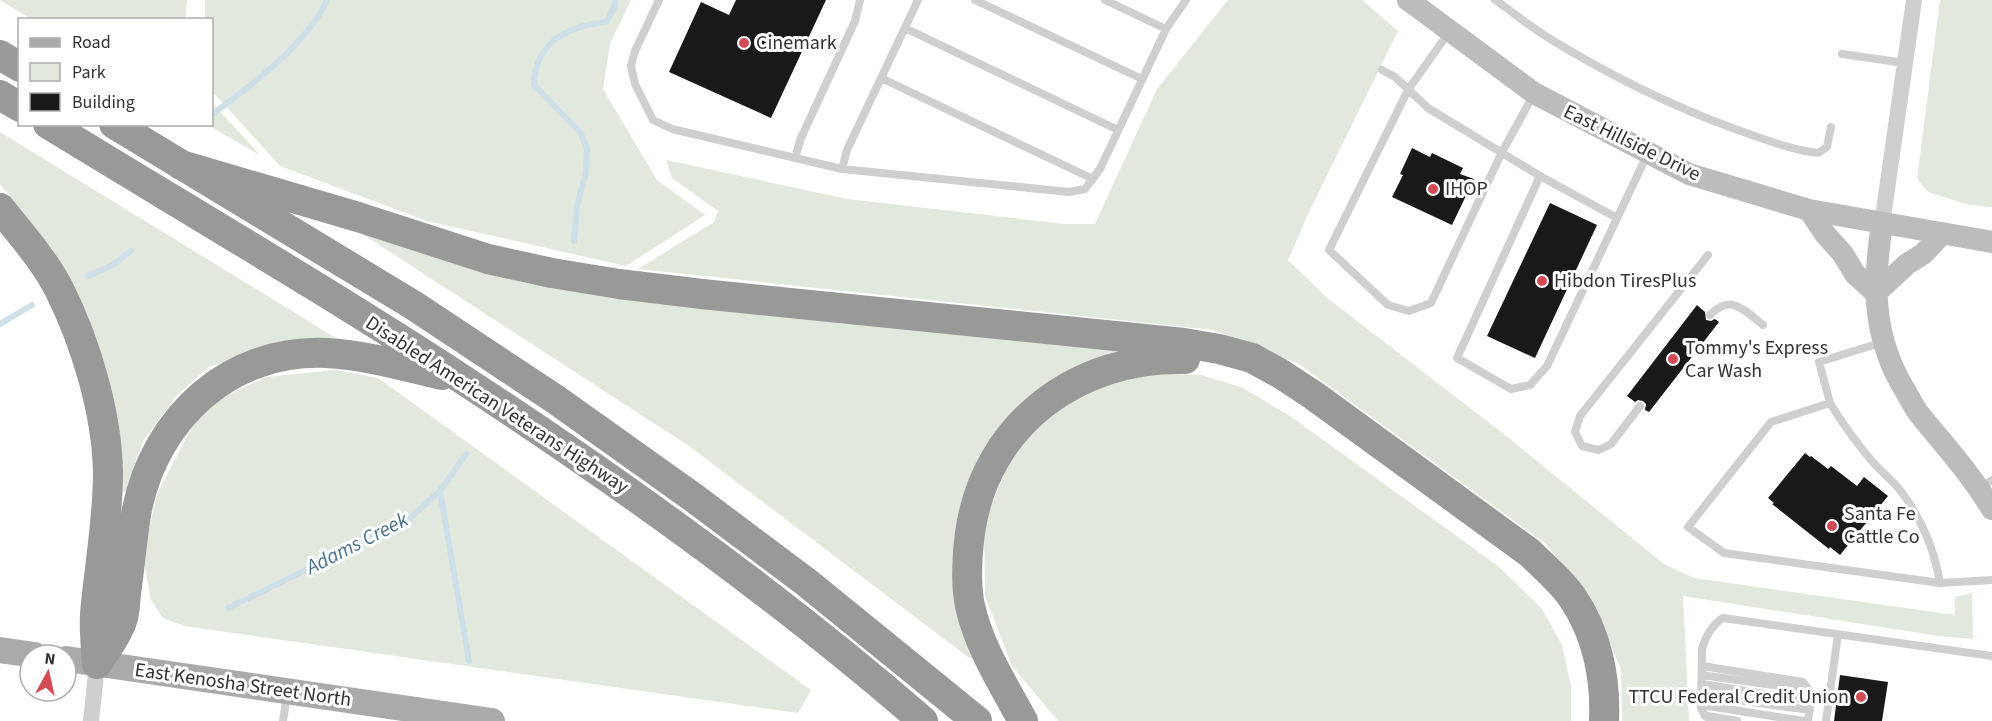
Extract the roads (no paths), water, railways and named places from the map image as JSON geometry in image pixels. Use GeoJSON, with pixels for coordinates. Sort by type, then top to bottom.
{"type":"FeatureCollection","features":[{"type":"Feature","properties":{"kind":"highway"},"geometry":{"type":"LineString","coordinates":[[0,56],[18,66]]}},
{"type":"Feature","properties":{"kind":"highway"},"geometry":{"type":"LineString","coordinates":[[0,95],[18,106]]}},
{"type":"Feature","properties":{"kind":"highway","name":"Disabled American Veterans Highway"},"geometry":{"type":"LineString","coordinates":[[51,126],[464,380],[651,507],[777,603],[923,721]]}},
{"type":"Feature","properties":{"kind":"highway","name":"Disabled American Veterans Highway"},"geometry":{"type":"LineString","coordinates":[[117,126],[413,305],[555,399],[694,498],[806,582],[977,721]]}},
{"type":"Feature","properties":{"kind":"highway"},"geometry":{"type":"LineString","coordinates":[[181,165],[358,217],[488,259],[552,273],[702,294],[1219,348],[1252,358],[1313,395],[1530,553],[1554,577],[1572,597],[1594,641],[1605,688],[1604,721]]}},
{"type":"Feature","properties":{"kind":"highway"},"geometry":{"type":"LineString","coordinates":[[0,208],[30,244],[58,288],[78,331],[92,375],[104,432],[108,472],[105,538],[95,617],[97,664]]}},
{"type":"Feature","properties":{"kind":"highway"},"geometry":{"type":"LineString","coordinates":[[97,664],[122,621],[137,510],[150,466],[158,449],[193,401],[243,369],[291,355],[324,353],[353,355],[464,380]]}},
{"type":"Feature","properties":{"kind":"highway"},"geometry":{"type":"LineString","coordinates":[[1023,721],[990,660],[978,632],[970,604],[967,577],[968,549],[975,508],[982,485],[1004,446],[1019,426],[1038,407],[1058,393],[1098,372],[1143,361],[1168,359],[1217,363],[1241,370],[1292,397],[1535,579],[1562,609],[1577,642],[1590,686],[1590,721]]}},
{"type":"Feature","properties":{"kind":"main road"},"geometry":{"type":"LineString","coordinates":[[0,650],[18,653]]}},
{"type":"Feature","properties":{"kind":"main road","name":"East Kenosha Street North"},"geometry":{"type":"LineString","coordinates":[[78,662],[287,691],[445,718],[492,721]]}},
{"type":"Feature","properties":{"kind":"street","name":"East Hillside Drive"},"geometry":{"type":"LineString","coordinates":[[1408,0],[1534,93],[1689,174],[1809,210],[1992,242]]}},
{"type":"Feature","properties":{"kind":"street"},"geometry":{"type":"LineString","coordinates":[[1914,0],[1876,258],[1876,293],[1883,342],[1898,378],[1918,413],[1986,484],[1992,509]]}},
{"type":"Feature","properties":{"kind":"street"},"geometry":{"type":"LineString","coordinates":[[1809,210],[1825,234],[1843,254],[1855,274],[1876,293]]}},
{"type":"Feature","properties":{"kind":"street"},"geometry":{"type":"LineString","coordinates":[[1876,293],[1907,264],[1923,254],[1942,234]]}},
{"type":"Feature","properties":{"kind":"street"},"geometry":{"type":"LineString","coordinates":[[91,721],[97,664]]}},
{"type":"Feature","properties":{"kind":"lane"},"geometry":{"type":"LineString","coordinates":[[659,0],[635,51],[631,66],[636,84],[653,120],[672,129],[842,169],[1069,192],[1085,189],[1100,169],[1166,28],[1186,0]]}},
{"type":"Feature","properties":{"kind":"lane"},"geometry":{"type":"LineString","coordinates":[[795,158],[801,138],[855,21],[860,0]]}},
{"type":"Feature","properties":{"kind":"lane"},"geometry":{"type":"LineString","coordinates":[[842,169],[847,150],[918,0]]}},
{"type":"Feature","properties":{"kind":"lane"},"geometry":{"type":"LineString","coordinates":[[975,0],[1142,79]]}},
{"type":"Feature","properties":{"kind":"lane"},"geometry":{"type":"LineString","coordinates":[[1105,0],[1166,28]]}},
{"type":"Feature","properties":{"kind":"lane"},"geometry":{"type":"LineString","coordinates":[[1496,0],[1546,36],[1606,72],[1659,98],[1718,122],[1787,147],[1818,153],[1827,147],[1831,127]]}},
{"type":"Feature","properties":{"kind":"lane"},"geometry":{"type":"LineString","coordinates":[[905,28],[1118,130]]}},
{"type":"Feature","properties":{"kind":"lane"},"geometry":{"type":"LineString","coordinates":[[1449,32],[1408,90],[1329,250],[1389,305],[1409,311],[1431,303],[1502,152],[1534,93]]}},
{"type":"Feature","properties":{"kind":"lane"},"geometry":{"type":"LineString","coordinates":[[1842,54],[1905,63]]}},
{"type":"Feature","properties":{"kind":"lane"},"geometry":{"type":"LineString","coordinates":[[1382,70],[1395,77],[1428,108],[1540,176],[1617,218]]}},
{"type":"Feature","properties":{"kind":"lane"},"geometry":{"type":"LineString","coordinates":[[881,78],[1093,178]]}},
{"type":"Feature","properties":{"kind":"lane"},"geometry":{"type":"LineString","coordinates":[[1540,176],[1456,358],[1511,389],[1530,385],[1548,366],[1648,153]]}},
{"type":"Feature","properties":{"kind":"lane"},"geometry":{"type":"LineString","coordinates":[[1640,406],[1611,444],[1599,450],[1582,446],[1575,432],[1580,416],[1708,255]]}},
{"type":"Feature","properties":{"kind":"lane"},"geometry":{"type":"LineString","coordinates":[[1710,315],[1719,306],[1732,304],[1746,311],[1763,325]]}},
{"type":"Feature","properties":{"kind":"lane"},"geometry":{"type":"LineString","coordinates":[[1883,342],[1819,362],[1830,404],[1872,462],[1902,493],[1925,531],[1932,548],[1940,583]]}},
{"type":"Feature","properties":{"kind":"lane"},"geometry":{"type":"LineString","coordinates":[[1830,404],[1771,422],[1688,528],[1724,554],[1940,583],[1992,580]]}},
{"type":"Feature","properties":{"kind":"lane"},"geometry":{"type":"LineString","coordinates":[[1714,721],[1705,716],[1701,705],[1705,640],[1723,618],[1992,656]]}},
{"type":"Feature","properties":{"kind":"lane"},"geometry":{"type":"LineString","coordinates":[[1826,721],[1838,634]]}},
{"type":"Feature","properties":{"kind":"lane"},"geometry":{"type":"LineString","coordinates":[[1701,705],[1806,721],[1810,706],[1809,690],[1803,682],[1798,680],[1702,675]]}},
{"type":"Feature","properties":{"kind":"lane"},"geometry":{"type":"LineString","coordinates":[[1702,675],[1810,706]]}},
{"type":"Feature","properties":{"kind":"lane"},"geometry":{"type":"LineString","coordinates":[[284,721],[287,691]]}},
{"type":"Feature","properties":{"kind":"lane"},"geometry":{"type":"LineString","coordinates":[[1701,694],[1810,706]]}},
{"type":"Feature","properties":{"kind":"lane"},"geometry":{"type":"LineString","coordinates":[[1705,716],[1737,721]]}},
{"type":"Feature","properties":{"kind":"waterway"},"geometry":{"type":"LineString","coordinates":[[214,113],[278,62],[307,32],[327,0]]}},
{"type":"Feature","properties":{"kind":"waterway","name":"Adams Creek"},"geometry":{"type":"LineString","coordinates":[[574,241],[577,205],[586,173],[587,148],[580,132],[534,85],[536,70],[547,47],[556,39],[579,27],[606,22],[615,6],[615,0]]}},
{"type":"Feature","properties":{"kind":"waterway"},"geometry":{"type":"LineString","coordinates":[[88,276],[111,266],[131,251]]}},
{"type":"Feature","properties":{"kind":"waterway"},"geometry":{"type":"LineString","coordinates":[[0,324],[32,305]]}},
{"type":"Feature","properties":{"kind":"waterway","name":"Adams Creek"},"geometry":{"type":"LineString","coordinates":[[228,608],[408,520],[440,491],[466,454]]}},
{"type":"Feature","properties":{"kind":"waterway"},"geometry":{"type":"LineString","coordinates":[[440,491],[469,661]]}},
{"type":"Feature","properties":{"kind":"place","name":"Cinemark"},"geometry":{"type":"Point","coordinates":[744,43]}},
{"type":"Feature","properties":{"kind":"place","name":"IHOP"},"geometry":{"type":"Point","coordinates":[1433,189]}},
{"type":"Feature","properties":{"kind":"place","name":"Hibdon TiresPlus"},"geometry":{"type":"Point","coordinates":[1542,281]}},
{"type":"Feature","properties":{"kind":"place","name":"Tommy's Express Car Wash"},"geometry":{"type":"Point","coordinates":[1673,359]}},
{"type":"Feature","properties":{"kind":"place","name":"Santa Fe Cattle Co"},"geometry":{"type":"Point","coordinates":[1832,526]}},
{"type":"Feature","properties":{"kind":"place","name":"TTCU Federal Credit Union"},"geometry":{"type":"Point","coordinates":[1861,697]}}]}
